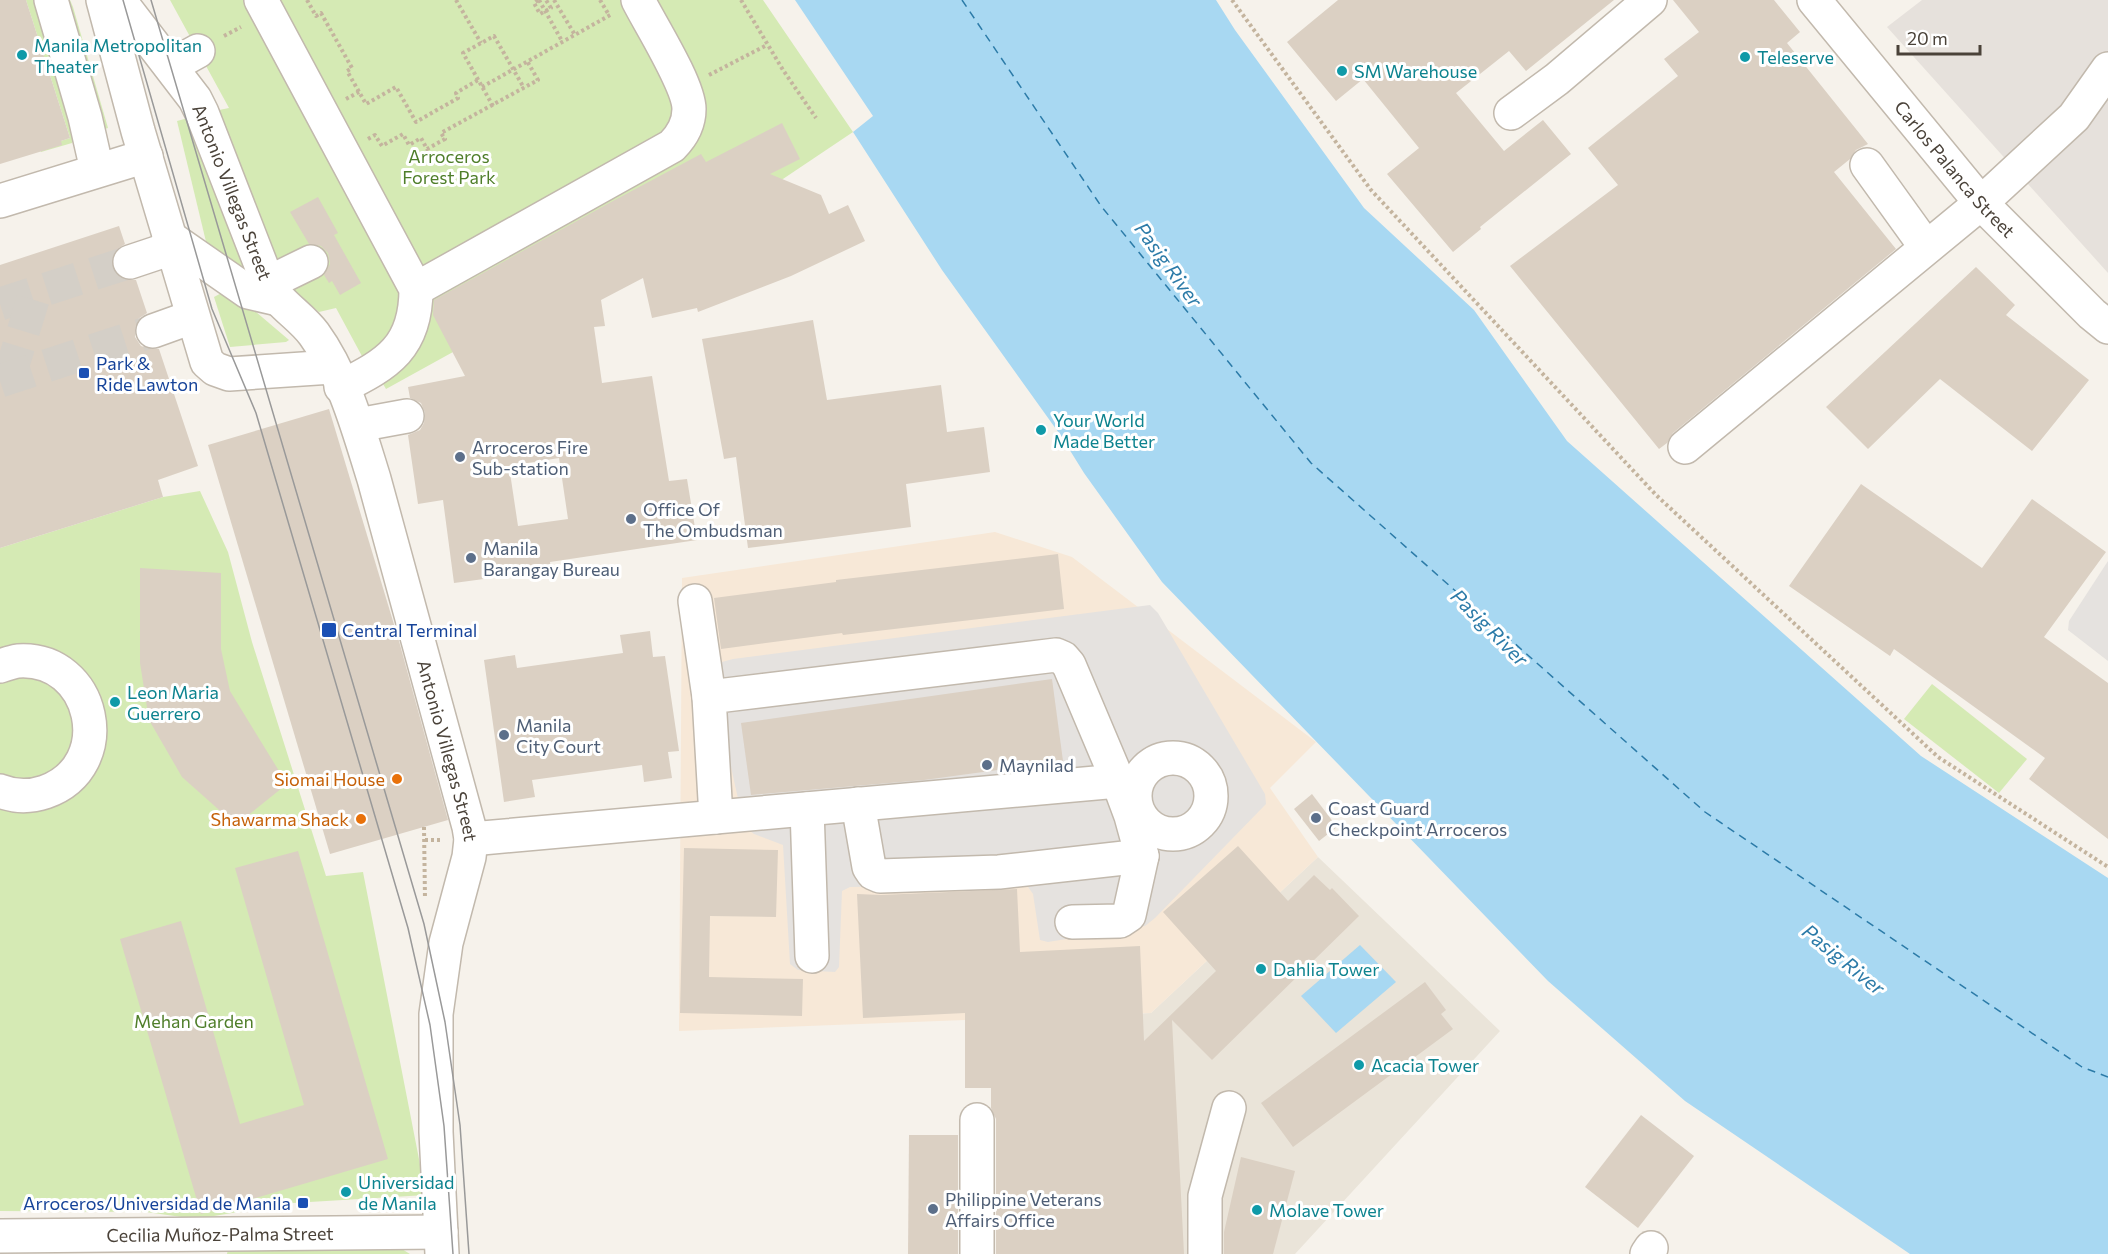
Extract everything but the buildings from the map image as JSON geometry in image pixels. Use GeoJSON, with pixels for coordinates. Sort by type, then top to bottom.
{"type":"FeatureCollection","features":[{"type":"Feature","properties":{"kind":"street"},"geometry":{"type":"LineString","coordinates":[[51,0],[82,107],[97,171]]}},
{"type":"Feature","properties":{"kind":"street"},"geometry":{"type":"LineString","coordinates":[[103,0],[192,317],[207,362],[221,373],[229,374],[337,377],[375,370],[389,360],[399,348],[413,321],[416,289],[265,6]]}},
{"type":"Feature","properties":{"kind":"street","name":"Antonio Villegas Street"},"geometry":{"type":"LineString","coordinates":[[119,0],[184,58],[187,86],[202,113],[273,291],[313,333],[337,377],[358,425],[456,778],[471,839],[470,856],[446,943],[436,1014],[436,1132],[442,1243]]}},
{"type":"Feature","properties":{"kind":"street"},"geometry":{"type":"LineString","coordinates":[[1511,113],[1557,79],[1650,0]]}},
{"type":"Feature","properties":{"kind":"street","name":"Carlos Palanca Street"},"geometry":{"type":"LineString","coordinates":[[1814,0],[1981,203],[2092,314],[2108,327]]}},
{"type":"Feature","properties":{"kind":"street"},"geometry":{"type":"LineString","coordinates":[[416,289],[672,146],[680,138],[688,118],[688,97],[685,87],[628,5]]}},
{"type":"Feature","properties":{"kind":"street"},"geometry":{"type":"LineString","coordinates":[[1685,447],[1981,203],[2029,156],[2074,117],[2108,69]]}},
{"type":"Feature","properties":{"kind":"street"},"geometry":{"type":"LineString","coordinates":[[0,201],[146,156]]}},
{"type":"Feature","properties":{"kind":"street"},"geometry":{"type":"LineString","coordinates":[[1867,165],[1926,247]]}},
{"type":"Feature","properties":{"kind":"street"},"geometry":{"type":"LineString","coordinates":[[130,261],[171,243]]}},
{"type":"Feature","properties":{"kind":"street","name":"Antonio Villegas Street"},"geometry":{"type":"LineString","coordinates":[[171,243],[248,292],[273,291]]}},
{"type":"Feature","properties":{"kind":"street"},"geometry":{"type":"LineString","coordinates":[[273,291],[311,262]]}},
{"type":"Feature","properties":{"kind":"street"},"geometry":{"type":"LineString","coordinates":[[153,331],[192,317]]}},
{"type":"Feature","properties":{"kind":"street"},"geometry":{"type":"LineString","coordinates":[[358,425],[407,416]]}},
{"type":"Feature","properties":{"kind":"street"},"geometry":{"type":"LineString","coordinates":[[695,601],[709,697],[716,817]]}},
{"type":"Feature","properties":{"kind":"street"},"geometry":{"type":"LineString","coordinates":[[709,697],[1056,655],[1063,658],[1069,665],[1118,781],[1135,814],[1142,856],[1129,915],[1124,920],[1072,922]]}},
{"type":"Feature","properties":{"kind":"street"},"geometry":{"type":"LineString","coordinates":[[0,666],[18,661],[39,663],[59,671],[77,687],[88,707],[91,730],[87,753],[75,773],[57,788],[34,796],[11,795],[0,791]]}},
{"type":"Feature","properties":{"kind":"street"},"geometry":{"type":"LineString","coordinates":[[471,839],[1118,781]]}},
{"type":"Feature","properties":{"kind":"street"},"geometry":{"type":"LineString","coordinates":[[858,804],[869,867],[873,873],[880,876],[999,872],[1142,856]]}},
{"type":"Feature","properties":{"kind":"street"},"geometry":{"type":"LineString","coordinates":[[807,808],[812,956]]}},
{"type":"Feature","properties":{"kind":"street"},"geometry":{"type":"LineString","coordinates":[[1205,1254],[1205,1196],[1229,1108]]}},
{"type":"Feature","properties":{"kind":"street"},"geometry":{"type":"LineString","coordinates":[[977,1120],[977,1254]]}},
{"type":"Feature","properties":{"kind":"street","name":"Cecilia Muñoz-Palma Street"},"geometry":{"type":"LineString","coordinates":[[0,1236],[442,1243]]}},
{"type":"Feature","properties":{"kind":"path"},"geometry":{"type":"LineString","coordinates":[[307,0],[316,16],[321,13],[352,69],[347,71],[366,104],[396,87],[416,122],[458,98],[456,93],[478,80]]}},
{"type":"Feature","properties":{"kind":"path"},"geometry":{"type":"LineString","coordinates":[[456,0],[481,43]]}},
{"type":"Feature","properties":{"kind":"path"},"geometry":{"type":"LineString","coordinates":[[550,1],[551,8],[540,14],[534,3],[539,0],[562,42]]}},
{"type":"Feature","properties":{"kind":"path"},"geometry":{"type":"LineString","coordinates":[[600,0],[609,15]]}},
{"type":"Feature","properties":{"kind":"path"},"geometry":{"type":"LineString","coordinates":[[741,0],[767,45],[816,118]]}},
{"type":"Feature","properties":{"kind":"path"},"geometry":{"type":"LineString","coordinates":[[1232,0],[1371,190],[1656,495],[1938,757],[2108,867]]}},
{"type":"Feature","properties":{"kind":"path"},"geometry":{"type":"LineString","coordinates":[[550,1],[574,35]]}},
{"type":"Feature","properties":{"kind":"path"},"geometry":{"type":"LineString","coordinates":[[482,87],[628,5]]}},
{"type":"Feature","properties":{"kind":"path"},"geometry":{"type":"LineString","coordinates":[[184,58],[265,6]]}},
{"type":"Feature","properties":{"kind":"path"},"geometry":{"type":"LineString","coordinates":[[493,106],[463,53],[494,36],[524,88]]}},
{"type":"Feature","properties":{"kind":"path"},"geometry":{"type":"LineString","coordinates":[[685,87],[767,45]]}},
{"type":"Feature","properties":{"kind":"path"},"geometry":{"type":"LineString","coordinates":[[343,153],[375,135],[382,146],[403,134],[409,145],[421,138],[427,149],[445,139],[441,133],[538,80],[527,61]]}},
{"type":"Feature","properties":{"kind":"shaded area"},"geometry":{"type":"Polygon","coordinates":[[[1922,0],[2108,0],[2108,273],[1887,27],[1922,0]]]}},
{"type":"Feature","properties":{"kind":"shaded area","name":"Maynilad"},"geometry":{"type":"Polygon","coordinates":[[[995,532],[1072,557],[1316,742],[1270,788],[1318,857],[1151,1013],[679,1031],[682,578],[995,532]]]}},
{"type":"Feature","properties":{"kind":"shaded area"},"geometry":{"type":"Polygon","coordinates":[[[2108,561],[2108,661],[2068,630],[2069,621],[2108,561]]]}},
{"type":"Feature","properties":{"kind":"shaded area"},"geometry":{"type":"Polygon","coordinates":[[[1150,605],[1158,613],[1265,794],[1266,804],[1155,918],[1145,926],[1048,942],[1040,940],[1033,894],[1026,884],[850,887],[842,891],[839,967],[835,972],[798,970],[790,964],[783,845],[754,834],[744,826],[710,671],[722,662],[733,659],[1150,605]]]}},
{"type":"Feature","properties":{"kind":"shaded area"},"geometry":{"type":"Polygon","coordinates":[[[1318,857],[1500,1031],[1295,1254],[1057,1254],[1050,1018],[1151,1013],[1318,857]]]}},
{"type":"Feature","properties":{"kind":"green space"},"geometry":{"type":"Polygon","coordinates":[[[26,0],[42,0],[74,140],[72,143],[41,152],[39,148],[70,138],[26,0]]]}},
{"type":"Feature","properties":{"kind":"green space"},"geometry":{"type":"Polygon","coordinates":[[[57,0],[70,0],[73,7],[108,128],[99,131],[57,0]]]}},
{"type":"Feature","properties":{"kind":"green space","name":"Arroceros Forest Park"},"geometry":{"type":"Polygon","coordinates":[[[170,0],[763,0],[853,132],[774,185],[386,389],[369,360],[363,358],[336,308],[319,312],[286,285],[214,111],[229,108],[170,0]]]}},
{"type":"Feature","properties":{"kind":"green space"},"geometry":{"type":"Polygon","coordinates":[[[192,117],[253,283],[208,250],[177,121],[192,117]]]}},
{"type":"Feature","properties":{"kind":"green space"},"geometry":{"type":"Polygon","coordinates":[[[229,289],[289,340],[230,347],[214,297],[229,289]]]}},
{"type":"Feature","properties":{"kind":"green space","name":"Mehan Garden"},"geometry":{"type":"Polygon","coordinates":[[[200,491],[228,552],[252,642],[326,876],[363,872],[426,1195],[293,1203],[196,1219],[146,1212],[0,1211],[0,548],[163,497],[200,491]]]}},
{"type":"Feature","properties":{"kind":"green space"},"geometry":{"type":"Polygon","coordinates":[[[1932,684],[2027,759],[1999,793],[1904,719],[1932,684]]]}},
{"type":"Feature","properties":{"kind":"green space"},"geometry":{"type":"Polygon","coordinates":[[[397,1246],[410,1254],[227,1254],[228,1249],[397,1246]]]}},
{"type":"Feature","properties":{"kind":"water","name":"Pasig River"},"geometry":{"type":"Polygon","coordinates":[[[795,0],[1216,0],[1235,30],[1364,208],[1474,310],[1567,441],[1921,756],[2108,878],[2108,1254],[1910,1254],[1685,1101],[1548,981],[1162,582],[942,270],[853,132],[873,116],[795,0]]]}},
{"type":"Feature","properties":{"kind":"water"},"geometry":{"type":"Polygon","coordinates":[[[1360,945],[1396,982],[1336,1033],[1301,996],[1360,945]]]}},
{"type":"Feature","properties":{"kind":"ferry route"},"geometry":{"type":"LineString","coordinates":[[962,0],[1101,206],[1311,463],[1705,812],[2082,1067],[2108,1077]]}},
{"type":"Feature","properties":{"kind":"tunnel"},"geometry":{"type":"LineString","coordinates":[[0,304],[130,262]]}},
{"type":"Feature","properties":{"kind":"tunnel"},"geometry":{"type":"LineString","coordinates":[[9,378],[35,293]]}},
{"type":"Feature","properties":{"kind":"tunnel"},"geometry":{"type":"LineString","coordinates":[[0,381],[153,331]]}},
{"type":"Feature","properties":{"kind":"tram line"},"geometry":{"type":"LineString","coordinates":[[123,0],[212,309],[256,413],[408,928],[430,1025],[444,1126],[453,1254]]}},
{"type":"Feature","properties":{"kind":"tram line"},"geometry":{"type":"LineString","coordinates":[[151,0],[424,924],[445,1022],[460,1125],[469,1254]]}},
{"type":"Feature","properties":{"kind":"place","name":"Manila Metropolitan Theater"},"geometry":{"type":"Point","coordinates":[22,55]}},
{"type":"Feature","properties":{"kind":"place","name":"Teleserve"},"geometry":{"type":"Point","coordinates":[1745,57]}},
{"type":"Feature","properties":{"kind":"place","name":"SM Warehouse"},"geometry":{"type":"Point","coordinates":[1342,71]}},
{"type":"Feature","properties":{"kind":"place","name":"Park & Ride Lawton"},"geometry":{"type":"Point","coordinates":[84,373]}},
{"type":"Feature","properties":{"kind":"place","name":"Your World Made Better"},"geometry":{"type":"Point","coordinates":[1041,430]}},
{"type":"Feature","properties":{"kind":"place","name":"Arroceros Fire Sub-station"},"geometry":{"type":"Point","coordinates":[460,457]}},
{"type":"Feature","properties":{"kind":"place","name":"Office Of The Ombudsman"},"geometry":{"type":"Point","coordinates":[631,519]}},
{"type":"Feature","properties":{"kind":"place","name":"Manila Barangay Bureau"},"geometry":{"type":"Point","coordinates":[471,558]}},
{"type":"Feature","properties":{"kind":"place","name":"Central Terminal"},"geometry":{"type":"Point","coordinates":[329,630]}},
{"type":"Feature","properties":{"kind":"place","name":"Leon Maria Guerrero"},"geometry":{"type":"Point","coordinates":[115,702]}},
{"type":"Feature","properties":{"kind":"place","name":"Manila City Court"},"geometry":{"type":"Point","coordinates":[504,735]}},
{"type":"Feature","properties":{"kind":"place","name":"Maynilad"},"geometry":{"type":"Point","coordinates":[987,765]}},
{"type":"Feature","properties":{"kind":"place","name":"Siomai House"},"geometry":{"type":"Point","coordinates":[397,779]}},
{"type":"Feature","properties":{"kind":"place","name":"Coast Guard Checkpoint Arroceros"},"geometry":{"type":"Point","coordinates":[1316,818]}},
{"type":"Feature","properties":{"kind":"place","name":"Shawarma Shack"},"geometry":{"type":"Point","coordinates":[361,819]}},
{"type":"Feature","properties":{"kind":"place","name":"Dahlia Tower"},"geometry":{"type":"Point","coordinates":[1261,969]}},
{"type":"Feature","properties":{"kind":"place","name":"Acacia Tower"},"geometry":{"type":"Point","coordinates":[1359,1065]}},
{"type":"Feature","properties":{"kind":"place","name":"Universidad de Manila"},"geometry":{"type":"Point","coordinates":[346,1192]}},
{"type":"Feature","properties":{"kind":"place","name":"Arroceros/Universidad de Manila"},"geometry":{"type":"Point","coordinates":[303,1203]}},
{"type":"Feature","properties":{"kind":"place","name":"Philippine Veterans Affairs Office"},"geometry":{"type":"Point","coordinates":[933,1209]}},
{"type":"Feature","properties":{"kind":"place","name":"Molave Tower"},"geometry":{"type":"Point","coordinates":[1257,1210]}}]}
